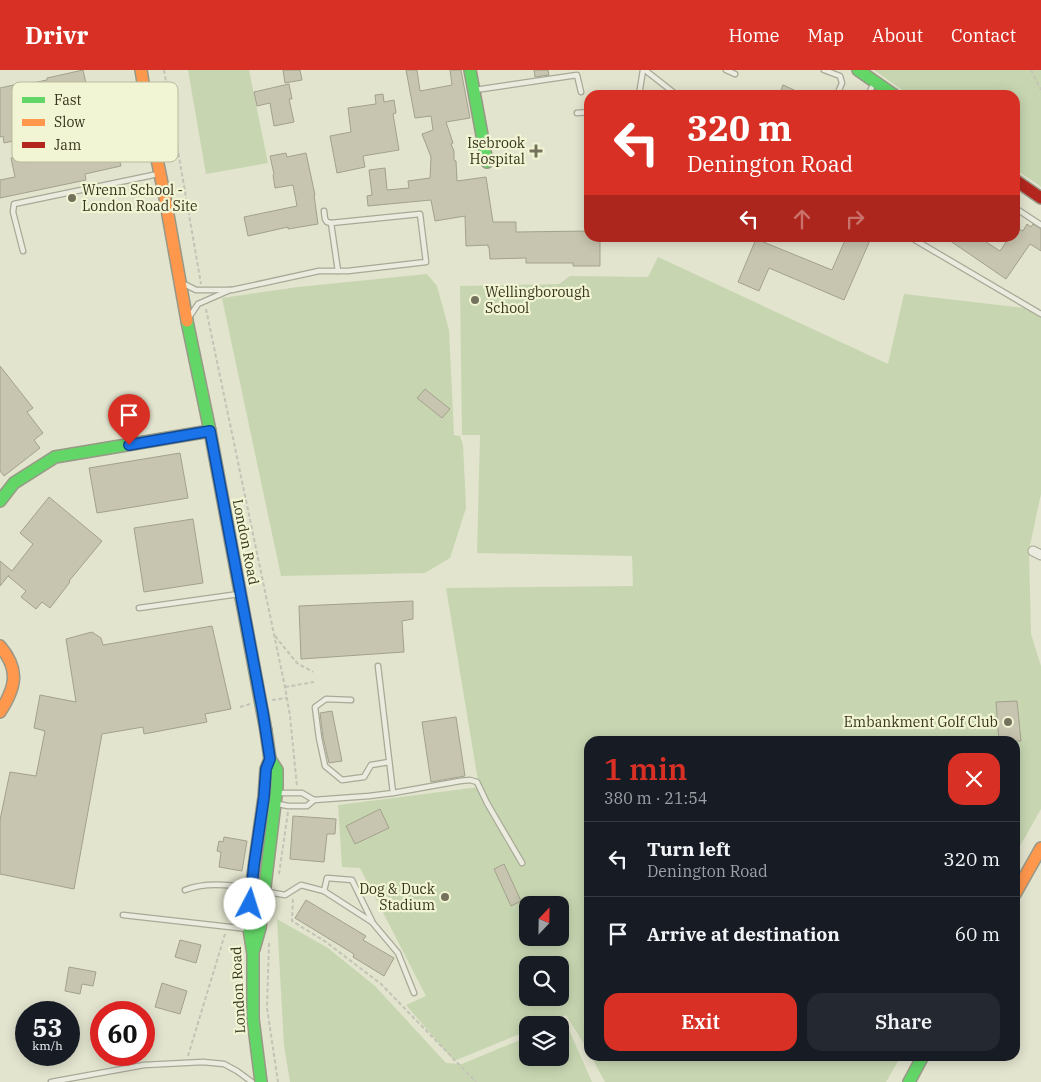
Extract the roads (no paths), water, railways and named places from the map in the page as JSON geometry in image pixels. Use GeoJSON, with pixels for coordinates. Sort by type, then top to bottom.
{"type":"FeatureCollection","features":[{"type":"Feature","properties":{"kind":"main road"},"geometry":{"type":"LineString","coordinates":[[470,70],[487,162]]}},
{"type":"Feature","properties":{"kind":"main road"},"geometry":{"type":"LineString","coordinates":[[858,70],[887,90]]}},
{"type":"Feature","properties":{"kind":"main road","name":"London Road"},"geometry":{"type":"LineString","coordinates":[[158,162],[187,322],[210,431],[270,759],[266,769],[264,797],[251,888],[249,929],[253,954],[253,1019],[261,1082]]}},
{"type":"Feature","properties":{"kind":"main road"},"geometry":{"type":"LineString","coordinates":[[1020,183],[1041,198]]}},
{"type":"Feature","properties":{"kind":"main road"},"geometry":{"type":"LineString","coordinates":[[0,499],[14,483],[55,457],[210,431]]}},
{"type":"Feature","properties":{"kind":"main road"},"geometry":{"type":"LineString","coordinates":[[0,646],[8,655],[15,676],[6,703],[0,712]]}},
{"type":"Feature","properties":{"kind":"main road"},"geometry":{"type":"LineString","coordinates":[[253,954],[260,928],[276,798],[277,770],[270,759]]}},
{"type":"Feature","properties":{"kind":"main road"},"geometry":{"type":"LineString","coordinates":[[1020,885],[1041,848]]}},
{"type":"Feature","properties":{"kind":"main road"},"geometry":{"type":"LineString","coordinates":[[909,1082],[920,1061]]}},
{"type":"Feature","properties":{"kind":"lane"},"geometry":{"type":"LineString","coordinates":[[640,90],[644,70],[670,90]]}},
{"type":"Feature","properties":{"kind":"lane"},"geometry":{"type":"LineString","coordinates":[[726,70],[735,74]]}},
{"type":"Feature","properties":{"kind":"lane"},"geometry":{"type":"LineString","coordinates":[[824,70],[840,76],[842,83],[839,90]]}},
{"type":"Feature","properties":{"kind":"lane"},"geometry":{"type":"LineString","coordinates":[[474,91],[576,75],[581,92]]}},
{"type":"Feature","properties":{"kind":"lane"},"geometry":{"type":"LineString","coordinates":[[871,90],[875,82]]}},
{"type":"Feature","properties":{"kind":"lane"},"geometry":{"type":"LineString","coordinates":[[577,113],[584,112]]}},
{"type":"Feature","properties":{"kind":"lane"},"geometry":{"type":"LineString","coordinates":[[487,162],[511,158]]}},
{"type":"Feature","properties":{"kind":"lane"},"geometry":{"type":"LineString","coordinates":[[23,251],[14,212],[14,204],[160,174]]}},
{"type":"Feature","properties":{"kind":"lane"},"geometry":{"type":"LineString","coordinates":[[187,322],[198,304],[232,290],[318,272],[348,271],[426,262],[420,214],[331,223],[325,219],[324,211]]}},
{"type":"Feature","properties":{"kind":"lane"},"geometry":{"type":"LineString","coordinates":[[1020,211],[1041,225]]}},
{"type":"Feature","properties":{"kind":"lane"},"geometry":{"type":"LineString","coordinates":[[331,223],[338,271]]}},
{"type":"Feature","properties":{"kind":"lane"},"geometry":{"type":"LineString","coordinates":[[918,242],[1041,314]]}},
{"type":"Feature","properties":{"kind":"lane"},"geometry":{"type":"LineString","coordinates":[[179,280],[196,290],[232,290]]}},
{"type":"Feature","properties":{"kind":"lane"},"geometry":{"type":"LineString","coordinates":[[139,608],[240,594]]}},
{"type":"Feature","properties":{"kind":"lane"},"geometry":{"type":"LineString","coordinates":[[378,666],[393,793]]}},
{"type":"Feature","properties":{"kind":"lane"},"geometry":{"type":"LineString","coordinates":[[351,700],[326,699],[315,707],[325,766],[342,780],[364,777],[371,765],[389,762]]}},
{"type":"Feature","properties":{"kind":"lane"},"geometry":{"type":"LineString","coordinates":[[264,797],[276,798],[282,792],[302,793],[314,800],[369,796],[470,780],[476,782],[522,863]]}},
{"type":"Feature","properties":{"kind":"lane"},"geometry":{"type":"LineString","coordinates":[[264,797],[276,798],[288,806],[307,806],[314,800]]}},
{"type":"Feature","properties":{"kind":"lane"},"geometry":{"type":"LineString","coordinates":[[324,891],[327,878],[352,880],[372,922],[398,953],[414,993]]}},
{"type":"Feature","properties":{"kind":"lane"},"geometry":{"type":"LineString","coordinates":[[185,890],[195,886],[231,885],[285,896],[301,885],[324,891],[372,922]]}},
{"type":"Feature","properties":{"kind":"lane"},"geometry":{"type":"LineString","coordinates":[[123,915],[249,929]]}},
{"type":"Feature","properties":{"kind":"lane"},"geometry":{"type":"LineString","coordinates":[[51,1082],[144,1065],[203,1062],[224,1064],[252,1082]]}},
{"type":"Feature","properties":{"kind":"place","name":"Isebrook Hospital"},"geometry":{"type":"Point","coordinates":[536,151]}},
{"type":"Feature","properties":{"kind":"place","name":"Wrenn School - London Road Site"},"geometry":{"type":"Point","coordinates":[72,198]}},
{"type":"Feature","properties":{"kind":"place","name":"Wellingborough School"},"geometry":{"type":"Point","coordinates":[475,300]}},
{"type":"Feature","properties":{"kind":"place","name":"Embankment Golf Club"},"geometry":{"type":"Point","coordinates":[1008,722]}},
{"type":"Feature","properties":{"kind":"place","name":"Dog & Duck Stadium"},"geometry":{"type":"Point","coordinates":[445,897]}}]}
